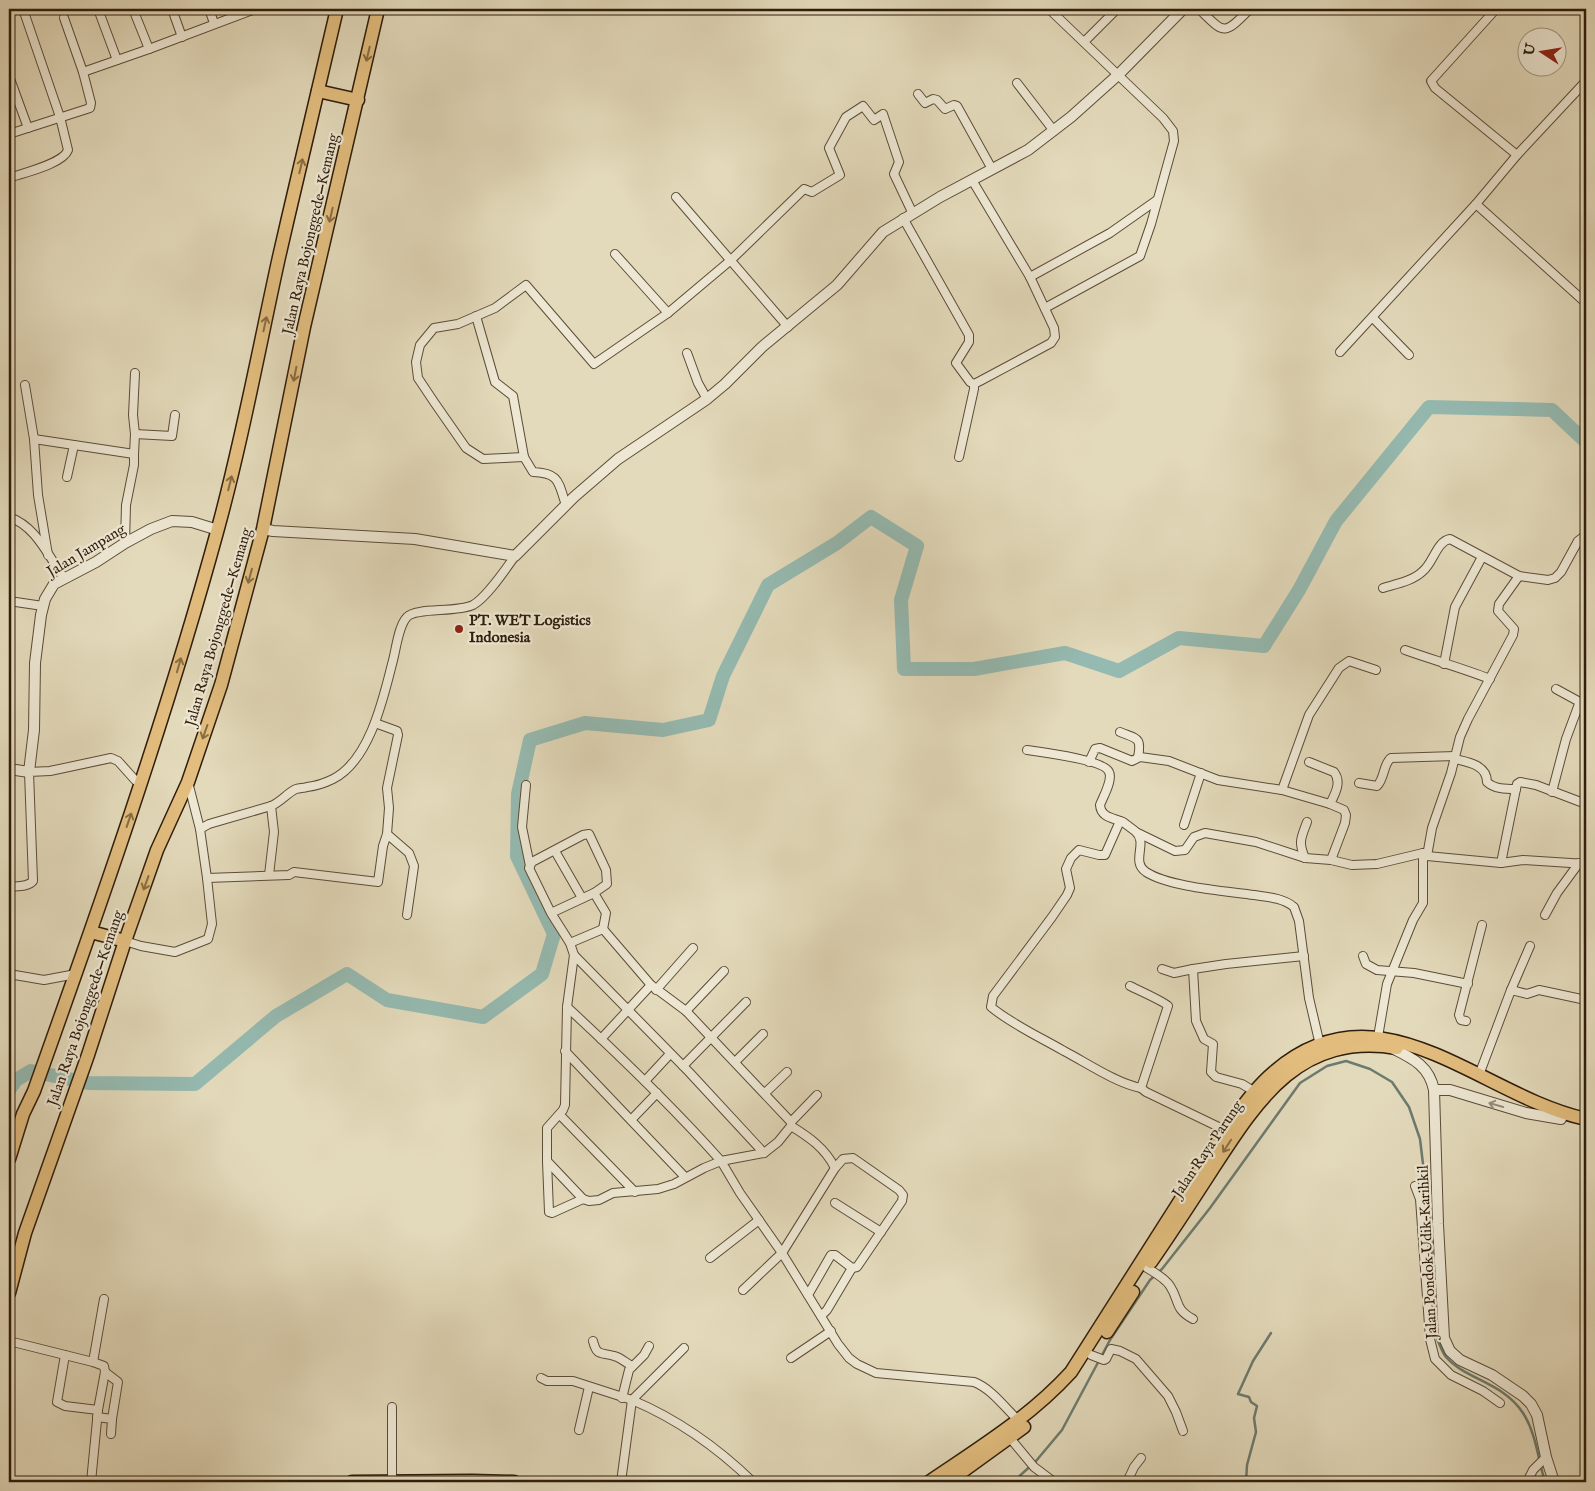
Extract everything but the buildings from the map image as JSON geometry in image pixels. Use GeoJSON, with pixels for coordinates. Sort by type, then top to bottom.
{"type":"FeatureCollection","features":[{"type":"Feature","properties":{"kind":"highway","name":"Jalan Raya Bojonggede—Kemang"},"geometry":{"type":"LineString","coordinates":[[9,1159],[23,1114],[34,1091],[91,932],[175,679],[218,530],[240,442],[280,256],[337,9]]}},
{"type":"Feature","properties":{"kind":"highway","name":"Jalan Raya Bojonggede—Kemang"},"geometry":{"type":"LineString","coordinates":[[9,1293],[25,1233],[88,1055],[125,941],[158,850],[188,782],[222,685],[263,529],[304,327],[378,9]]}},
{"type":"Feature","properties":{"kind":"highway"},"geometry":{"type":"LineString","coordinates":[[318,91],[358,100]]}},
{"type":"Feature","properties":{"kind":"highway"},"geometry":{"type":"LineString","coordinates":[[91,932],[125,941]]}},
{"type":"Feature","properties":{"kind":"highway","name":"Jalan Raya Parung"},"geometry":{"type":"LineString","coordinates":[[948,1482],[1010,1438],[1059,1398],[1098,1358],[1119,1315],[1153,1272],[1185,1203],[1225,1130],[1273,1072],[1289,1060],[1337,1039],[1378,1037],[1418,1047],[1479,1074],[1526,1099],[1563,1114],[1586,1119]]}},
{"type":"Feature","properties":{"kind":"highway","name":"Jalan Raya Parung"},"geometry":{"type":"LineString","coordinates":[[929,1482],[1019,1421],[1053,1393],[1072,1372],[1185,1203],[1240,1126],[1265,1094],[1283,1077],[1307,1061],[1331,1050],[1360,1046],[1410,1050],[1428,1056],[1524,1104],[1561,1119],[1586,1126]]}},
{"type":"Feature","properties":{"kind":"highway"},"geometry":{"type":"LineString","coordinates":[[352,1482],[514,1482]]}},
{"type":"Feature","properties":{"kind":"street"},"geometry":{"type":"LineString","coordinates":[[98,9],[117,60]]}},
{"type":"Feature","properties":{"kind":"street"},"geometry":{"type":"LineString","coordinates":[[133,9],[149,49]]}},
{"type":"Feature","properties":{"kind":"street"},"geometry":{"type":"LineString","coordinates":[[172,9],[182,37]]}},
{"type":"Feature","properties":{"kind":"street"},"geometry":{"type":"LineString","coordinates":[[208,9],[214,24]]}},
{"type":"Feature","properties":{"kind":"street"},"geometry":{"type":"LineString","coordinates":[[83,72],[255,9]]}},
{"type":"Feature","properties":{"kind":"street"},"geometry":{"type":"LineString","coordinates":[[1045,308],[1140,256],[1174,141],[1173,131],[1164,118],[1051,9]]}},
{"type":"Feature","properties":{"kind":"street"},"geometry":{"type":"LineString","coordinates":[[1084,42],[1117,9]]}},
{"type":"Feature","properties":{"kind":"street"},"geometry":{"type":"LineString","coordinates":[[200,829],[209,824],[271,806],[294,790],[333,779],[346,770],[361,751],[375,723],[385,692],[402,623],[407,616],[417,612],[463,608],[475,604],[495,583],[515,556],[566,505],[618,459],[707,399],[725,384],[762,347],[837,286],[883,232],[903,218],[914,214],[972,180],[1024,153],[1054,131],[1119,74],[1183,9]]}},
{"type":"Feature","properties":{"kind":"street"},"geometry":{"type":"LineString","coordinates":[[1199,9],[1220,28],[1225,30],[1250,9]]}},
{"type":"Feature","properties":{"kind":"street"},"geometry":{"type":"LineString","coordinates":[[1496,9],[1431,81],[1435,88],[1517,155]]}},
{"type":"Feature","properties":{"kind":"street"},"geometry":{"type":"LineString","coordinates":[[9,178],[55,162],[67,154],[68,147],[60,117],[24,10]]}},
{"type":"Feature","properties":{"kind":"street"},"geometry":{"type":"LineString","coordinates":[[9,134],[88,109],[91,106],[83,72],[64,18]]}},
{"type":"Feature","properties":{"kind":"street"},"geometry":{"type":"LineString","coordinates":[[9,76],[12,94],[28,128]]}},
{"type":"Feature","properties":{"kind":"street"},"geometry":{"type":"LineString","coordinates":[[1340,352],[1373,318],[1476,204],[1517,155],[1586,81]]}},
{"type":"Feature","properties":{"kind":"street"},"geometry":{"type":"LineString","coordinates":[[1017,83],[1054,131]]}},
{"type":"Feature","properties":{"kind":"street"},"geometry":{"type":"LineString","coordinates":[[918,94],[926,103],[933,99],[937,100],[945,109],[954,105],[957,106],[992,169]]}},
{"type":"Feature","properties":{"kind":"street"},"geometry":{"type":"LineString","coordinates":[[524,457],[483,458],[466,448],[418,378],[416,362],[420,346],[434,328],[458,324],[495,308],[526,285],[594,364],[668,313],[732,260],[804,189],[812,192],[840,175],[830,148],[846,117],[863,106],[874,120],[883,114],[899,162],[894,174],[914,214]]}},
{"type":"Feature","properties":{"kind":"street"},"geometry":{"type":"LineString","coordinates":[[958,458],[974,384],[1053,341],[1055,334],[1030,276],[972,180]]}},
{"type":"Feature","properties":{"kind":"street"},"geometry":{"type":"LineString","coordinates":[[676,197],[788,327]]}},
{"type":"Feature","properties":{"kind":"street"},"geometry":{"type":"LineString","coordinates":[[1030,276],[1110,233],[1157,200]]}},
{"type":"Feature","properties":{"kind":"street"},"geometry":{"type":"LineString","coordinates":[[1476,204],[1586,303]]}},
{"type":"Feature","properties":{"kind":"street"},"geometry":{"type":"LineString","coordinates":[[903,218],[969,335],[969,342],[956,363],[970,382],[974,384]]}},
{"type":"Feature","properties":{"kind":"street"},"geometry":{"type":"LineString","coordinates":[[615,254],[668,313]]}},
{"type":"Feature","properties":{"kind":"street"},"geometry":{"type":"LineString","coordinates":[[476,316],[495,382],[513,396],[524,457],[533,472],[554,476],[566,505]]}},
{"type":"Feature","properties":{"kind":"street"},"geometry":{"type":"LineString","coordinates":[[1373,318],[1409,355]]}},
{"type":"Feature","properties":{"kind":"street"},"geometry":{"type":"LineString","coordinates":[[687,353],[698,384],[707,399]]}},
{"type":"Feature","properties":{"kind":"street"},"geometry":{"type":"LineString","coordinates":[[125,543],[126,505],[134,465],[135,434],[133,416],[135,373]]}},
{"type":"Feature","properties":{"kind":"street"},"geometry":{"type":"LineString","coordinates":[[26,385],[34,439],[38,495],[48,555]]}},
{"type":"Feature","properties":{"kind":"street"},"geometry":{"type":"LineString","coordinates":[[135,434],[172,436],[174,415]]}},
{"type":"Feature","properties":{"kind":"street"},"geometry":{"type":"LineString","coordinates":[[34,439],[134,454]]}},
{"type":"Feature","properties":{"kind":"street"},"geometry":{"type":"LineString","coordinates":[[67,477],[74,445]]}},
{"type":"Feature","properties":{"kind":"street"},"geometry":{"type":"LineString","coordinates":[[9,517],[31,530],[64,578]]}},
{"type":"Feature","properties":{"kind":"street","name":"Jalan Jampang"},"geometry":{"type":"LineString","coordinates":[[29,772],[34,730],[35,663],[43,606],[48,592],[54,584],[96,562],[151,529],[172,522],[192,522],[218,530]]}},
{"type":"Feature","properties":{"kind":"street"},"geometry":{"type":"LineString","coordinates":[[263,529],[415,539],[515,556]]}},
{"type":"Feature","properties":{"kind":"street"},"geometry":{"type":"LineString","coordinates":[[1383,588],[1417,576],[1425,570],[1443,542],[1447,539],[1453,540],[1519,576],[1542,580],[1555,578],[1561,572],[1578,541],[1586,535]]}},
{"type":"Feature","properties":{"kind":"street"},"geometry":{"type":"LineString","coordinates":[[1444,664],[1454,606],[1482,557]]}},
{"type":"Feature","properties":{"kind":"street"},"geometry":{"type":"LineString","coordinates":[[1378,1037],[1387,984],[1412,920],[1423,903],[1425,855],[1460,737],[1513,635],[1514,629],[1498,611],[1499,604],[1519,576]]}},
{"type":"Feature","properties":{"kind":"street"},"geometry":{"type":"LineString","coordinates":[[9,601],[43,606]]}},
{"type":"Feature","properties":{"kind":"street"},"geometry":{"type":"LineString","coordinates":[[1405,650],[1444,664],[1458,666],[1490,679]]}},
{"type":"Feature","properties":{"kind":"street"},"geometry":{"type":"LineString","coordinates":[[1282,790],[1309,715],[1339,668],[1349,661],[1376,670]]}},
{"type":"Feature","properties":{"kind":"street"},"geometry":{"type":"LineString","coordinates":[[1552,792],[1566,739],[1579,704],[1578,701],[1556,689]]}},
{"type":"Feature","properties":{"kind":"street"},"geometry":{"type":"LineString","coordinates":[[207,878],[269,875],[290,876],[294,872],[378,882],[390,808],[387,788],[398,732],[392,728],[375,723]]}},
{"type":"Feature","properties":{"kind":"street"},"geometry":{"type":"LineString","coordinates":[[1089,762],[1097,748],[1134,762],[1138,757],[1141,745],[1139,741],[1120,732]]}},
{"type":"Feature","properties":{"kind":"street"},"geometry":{"type":"LineString","coordinates":[[1027,750],[1054,754],[1105,767],[1109,771],[1110,780],[1100,809],[1106,816],[1120,821],[1138,834],[1175,851],[1185,850],[1194,837],[1205,834],[1256,842],[1305,858],[1331,860],[1352,865],[1377,864],[1425,855],[1501,863],[1523,860],[1583,863]]}},
{"type":"Feature","properties":{"kind":"street"},"geometry":{"type":"LineString","coordinates":[[1138,757],[1169,760],[1218,780],[1282,790],[1342,808],[1346,815],[1331,860]]}},
{"type":"Feature","properties":{"kind":"street"},"geometry":{"type":"LineString","coordinates":[[9,769],[29,772],[50,771],[111,758],[118,761],[135,780]]}},
{"type":"Feature","properties":{"kind":"street"},"geometry":{"type":"LineString","coordinates":[[1359,783],[1377,786],[1380,783],[1387,762],[1391,758],[1455,758],[1477,764],[1486,776],[1489,785],[1516,789]]}},
{"type":"Feature","properties":{"kind":"street"},"geometry":{"type":"LineString","coordinates":[[1309,762],[1330,770],[1337,775],[1338,783],[1330,804]]}},
{"type":"Feature","properties":{"kind":"street"},"geometry":{"type":"LineString","coordinates":[[9,887],[32,884],[33,881],[29,772]]}},
{"type":"Feature","properties":{"kind":"street"},"geometry":{"type":"LineString","coordinates":[[1184,824],[1201,773]]}},
{"type":"Feature","properties":{"kind":"street"},"geometry":{"type":"LineString","coordinates":[[125,941],[174,952],[208,939],[212,924],[207,878],[200,829],[188,782]]}},
{"type":"Feature","properties":{"kind":"street"},"geometry":{"type":"LineString","coordinates":[[1501,863],[1518,783],[1520,782],[1586,804]]}},
{"type":"Feature","properties":{"kind":"street"},"geometry":{"type":"LineString","coordinates":[[526,785],[522,827],[530,871],[551,913],[570,943],[574,955],[683,1066],[764,1153]]}},
{"type":"Feature","properties":{"kind":"street"},"geometry":{"type":"LineString","coordinates":[[269,875],[274,832],[271,806]]}},
{"type":"Feature","properties":{"kind":"street","name":"Jalan Raya Parung"},"geometry":{"type":"LineString","coordinates":[[1120,821],[1105,854],[1099,855],[1079,850],[1071,858],[1066,869],[1070,888],[1067,895],[993,996],[991,1007],[1009,1020],[1096,1068],[1225,1130]]}},
{"type":"Feature","properties":{"kind":"street"},"geometry":{"type":"LineString","coordinates":[[1305,858],[1300,846],[1306,822]]}},
{"type":"Feature","properties":{"kind":"street"},"geometry":{"type":"LineString","coordinates":[[387,834],[409,853],[414,866],[407,915]]}},
{"type":"Feature","properties":{"kind":"street"},"geometry":{"type":"LineString","coordinates":[[1138,834],[1141,844],[1139,864],[1145,871],[1155,876],[1171,882],[1278,899],[1292,905],[1296,910],[1299,921],[1309,998],[1320,1045]]}},
{"type":"Feature","properties":{"kind":"street"},"geometry":{"type":"LineString","coordinates":[[530,866],[532,862],[583,835],[590,835],[606,870],[607,882],[605,886],[551,913]]}},
{"type":"Feature","properties":{"kind":"street"},"geometry":{"type":"LineString","coordinates":[[555,851],[582,898]]}},
{"type":"Feature","properties":{"kind":"street"},"geometry":{"type":"LineString","coordinates":[[1546,914],[1557,893],[1583,863]]}},
{"type":"Feature","properties":{"kind":"street"},"geometry":{"type":"LineString","coordinates":[[594,893],[606,913],[603,929]]}},
{"type":"Feature","properties":{"kind":"street"},"geometry":{"type":"LineString","coordinates":[[1466,1021],[1461,1020],[1459,1015],[1482,925]]}},
{"type":"Feature","properties":{"kind":"street"},"geometry":{"type":"LineString","coordinates":[[570,943],[603,929]]}},
{"type":"Feature","properties":{"kind":"street"},"geometry":{"type":"LineString","coordinates":[[603,929],[653,988],[686,1011],[765,1093],[791,1124],[813,1140],[836,1168]]}},
{"type":"Feature","properties":{"kind":"street"},"geometry":{"type":"LineString","coordinates":[[1479,1074],[1530,946]]}},
{"type":"Feature","properties":{"kind":"street"},"geometry":{"type":"LineString","coordinates":[[601,1039],[628,1010],[693,948]]}},
{"type":"Feature","properties":{"kind":"street"},"geometry":{"type":"LineString","coordinates":[[574,955],[567,1007],[565,1105],[546,1130],[548,1212],[552,1213],[584,1199],[595,1200],[614,1193],[658,1189],[674,1184],[704,1168],[721,1162],[764,1153],[778,1142],[817,1095]]}},
{"type":"Feature","properties":{"kind":"street"},"geometry":{"type":"LineString","coordinates":[[1162,970],[1174,973],[1226,964],[1304,956]]}},
{"type":"Feature","properties":{"kind":"street"},"geometry":{"type":"LineString","coordinates":[[1363,956],[1366,964],[1370,968],[1377,970],[1414,973],[1468,984]]}},
{"type":"Feature","properties":{"kind":"street"},"geometry":{"type":"LineString","coordinates":[[1193,969],[1196,1021],[1204,1039],[1213,1044],[1211,1072],[1216,1078],[1242,1084],[1255,1092]]}},
{"type":"Feature","properties":{"kind":"street"},"geometry":{"type":"LineString","coordinates":[[686,1011],[724,971]]}},
{"type":"Feature","properties":{"kind":"street"},"geometry":{"type":"LineString","coordinates":[[9,974],[44,980],[76,974]]}},
{"type":"Feature","properties":{"kind":"street"},"geometry":{"type":"LineString","coordinates":[[1130,986],[1166,1003],[1168,1006],[1165,1020],[1141,1088]]}},
{"type":"Feature","properties":{"kind":"street"},"geometry":{"type":"LineString","coordinates":[[1511,990],[1527,994],[1539,990],[1586,1000]]}},
{"type":"Feature","properties":{"kind":"street"},"geometry":{"type":"LineString","coordinates":[[683,1066],[746,1002]]}},
{"type":"Feature","properties":{"kind":"street"},"geometry":{"type":"LineString","coordinates":[[567,1007],[692,1128],[721,1162],[849,1358],[867,1370],[894,1375],[974,1382],[989,1389],[1019,1421]]}},
{"type":"Feature","properties":{"kind":"street"},"geometry":{"type":"LineString","coordinates":[[735,1062],[763,1034]]}},
{"type":"Feature","properties":{"kind":"street","name":"Jalan Pondok Udik–Karihkil"},"geometry":{"type":"LineString","coordinates":[[1389,1047],[1407,1056],[1428,1072],[1434,1090],[1444,1338],[1450,1351],[1460,1360],[1506,1383],[1530,1404],[1537,1415],[1546,1457],[1554,1482]]}},
{"type":"Feature","properties":{"kind":"street"},"geometry":{"type":"LineString","coordinates":[[565,1051],[685,1177]]}},
{"type":"Feature","properties":{"kind":"street"},"geometry":{"type":"LineString","coordinates":[[645,1081],[670,1054]]}},
{"type":"Feature","properties":{"kind":"street"},"geometry":{"type":"LineString","coordinates":[[765,1093],[787,1072]]}},
{"type":"Feature","properties":{"kind":"street"},"geometry":{"type":"LineString","coordinates":[[1434,1090],[1450,1090],[1526,1113],[1561,1119]]}},
{"type":"Feature","properties":{"kind":"street"},"geometry":{"type":"LineString","coordinates":[[631,1120],[657,1093]]}},
{"type":"Feature","properties":{"kind":"street"},"geometry":{"type":"LineString","coordinates":[[560,1114],[635,1192]]}},
{"type":"Feature","properties":{"kind":"street"},"geometry":{"type":"LineString","coordinates":[[743,1290],[782,1253],[843,1159],[853,1158],[883,1177],[901,1192],[902,1201],[857,1267],[852,1268],[827,1310],[821,1316]]}},
{"type":"Feature","properties":{"kind":"street"},"geometry":{"type":"LineString","coordinates":[[547,1161],[584,1199]]}},
{"type":"Feature","properties":{"kind":"street"},"geometry":{"type":"LineString","coordinates":[[1414,1186],[1420,1199],[1430,1339],[1435,1359],[1451,1375],[1483,1391],[1500,1403]]}},
{"type":"Feature","properties":{"kind":"street"},"geometry":{"type":"LineString","coordinates":[[835,1203],[881,1232]]}},
{"type":"Feature","properties":{"kind":"street"},"geometry":{"type":"LineString","coordinates":[[710,1258],[759,1220]]}},
{"type":"Feature","properties":{"kind":"street"},"geometry":{"type":"LineString","coordinates":[[1422,1225],[1438,1224]]}},
{"type":"Feature","properties":{"kind":"street"},"geometry":{"type":"LineString","coordinates":[[808,1295],[831,1255],[835,1255],[852,1268]]}},
{"type":"Feature","properties":{"kind":"street"},"geometry":{"type":"LineString","coordinates":[[1153,1272],[1171,1287],[1179,1309],[1193,1319]]}},
{"type":"Feature","properties":{"kind":"street"},"geometry":{"type":"LineString","coordinates":[[93,1362],[104,1299]]}},
{"type":"Feature","properties":{"kind":"street"},"geometry":{"type":"LineString","coordinates":[[791,1358],[830,1331]]}},
{"type":"Feature","properties":{"kind":"street"},"geometry":{"type":"LineString","coordinates":[[9,1341],[104,1366],[105,1372],[97,1413],[91,1482]]}},
{"type":"Feature","properties":{"kind":"street"},"geometry":{"type":"LineString","coordinates":[[593,1341],[595,1350],[601,1354],[614,1356],[632,1366]]}},
{"type":"Feature","properties":{"kind":"street"},"geometry":{"type":"LineString","coordinates":[[622,1398],[632,1366],[649,1346]]}},
{"type":"Feature","properties":{"kind":"street"},"geometry":{"type":"LineString","coordinates":[[620,1482],[632,1400],[684,1348]]}},
{"type":"Feature","properties":{"kind":"street"},"geometry":{"type":"LineString","coordinates":[[1098,1358],[1106,1359],[1111,1349],[1136,1359],[1168,1396],[1183,1431]]}},
{"type":"Feature","properties":{"kind":"street"},"geometry":{"type":"LineString","coordinates":[[65,1355],[56,1402],[65,1406],[97,1413],[112,1420]]}},
{"type":"Feature","properties":{"kind":"street"},"geometry":{"type":"LineString","coordinates":[[105,1372],[118,1382],[110,1434]]}},
{"type":"Feature","properties":{"kind":"street"},"geometry":{"type":"LineString","coordinates":[[540,1378],[547,1381],[573,1381],[659,1411],[688,1429],[753,1482]]}},
{"type":"Feature","properties":{"kind":"street"},"geometry":{"type":"LineString","coordinates":[[579,1430],[589,1387]]}},
{"type":"Feature","properties":{"kind":"street"},"geometry":{"type":"LineString","coordinates":[[392,1407],[392,1482]]}},
{"type":"Feature","properties":{"kind":"street"},"geometry":{"type":"LineString","coordinates":[[1010,1438],[1032,1465],[1054,1482]]}},
{"type":"Feature","properties":{"kind":"street"},"geometry":{"type":"LineString","coordinates":[[1527,1482],[1533,1470],[1546,1457]]}},
{"type":"Feature","properties":{"kind":"street"},"geometry":{"type":"LineString","coordinates":[[1127,1482],[1134,1467],[1141,1458]]}},
{"type":"Feature","properties":{"kind":"waterway"},"geometry":{"type":"LineString","coordinates":[[9,1090],[16,1080],[31,1071],[88,1083],[195,1084],[276,1016],[347,974],[387,1000],[483,1017],[542,974],[554,934],[517,856],[518,794],[530,740],[585,723],[663,730],[709,720],[723,676],[768,585],[837,543],[871,517],[917,546],[901,600],[904,669],[974,669],[1065,653],[1119,671],[1179,638],[1264,646],[1299,590],[1336,521],[1429,407],[1552,410],[1586,442]]}},
{"type":"Feature","properties":{"kind":"waterway"},"geometry":{"type":"LineString","coordinates":[[1013,1482],[1036,1461],[1062,1430],[1110,1340],[1150,1280],[1162,1269],[1210,1208],[1300,1083],[1327,1066],[1346,1061],[1370,1069],[1392,1082],[1409,1107],[1420,1139],[1431,1231],[1437,1339],[1446,1357],[1454,1365],[1505,1394],[1523,1413],[1534,1438],[1545,1482]]}},
{"type":"Feature","properties":{"kind":"waterway"},"geometry":{"type":"LineString","coordinates":[[1246,1482],[1247,1465],[1256,1432],[1254,1418],[1257,1406],[1251,1402],[1249,1397],[1238,1394],[1253,1361],[1271,1333]]}},
{"type":"Feature","properties":{"kind":"place","name":"PT. WET Logistics Indonesia"},"geometry":{"type":"Point","coordinates":[459,629]}}]}
